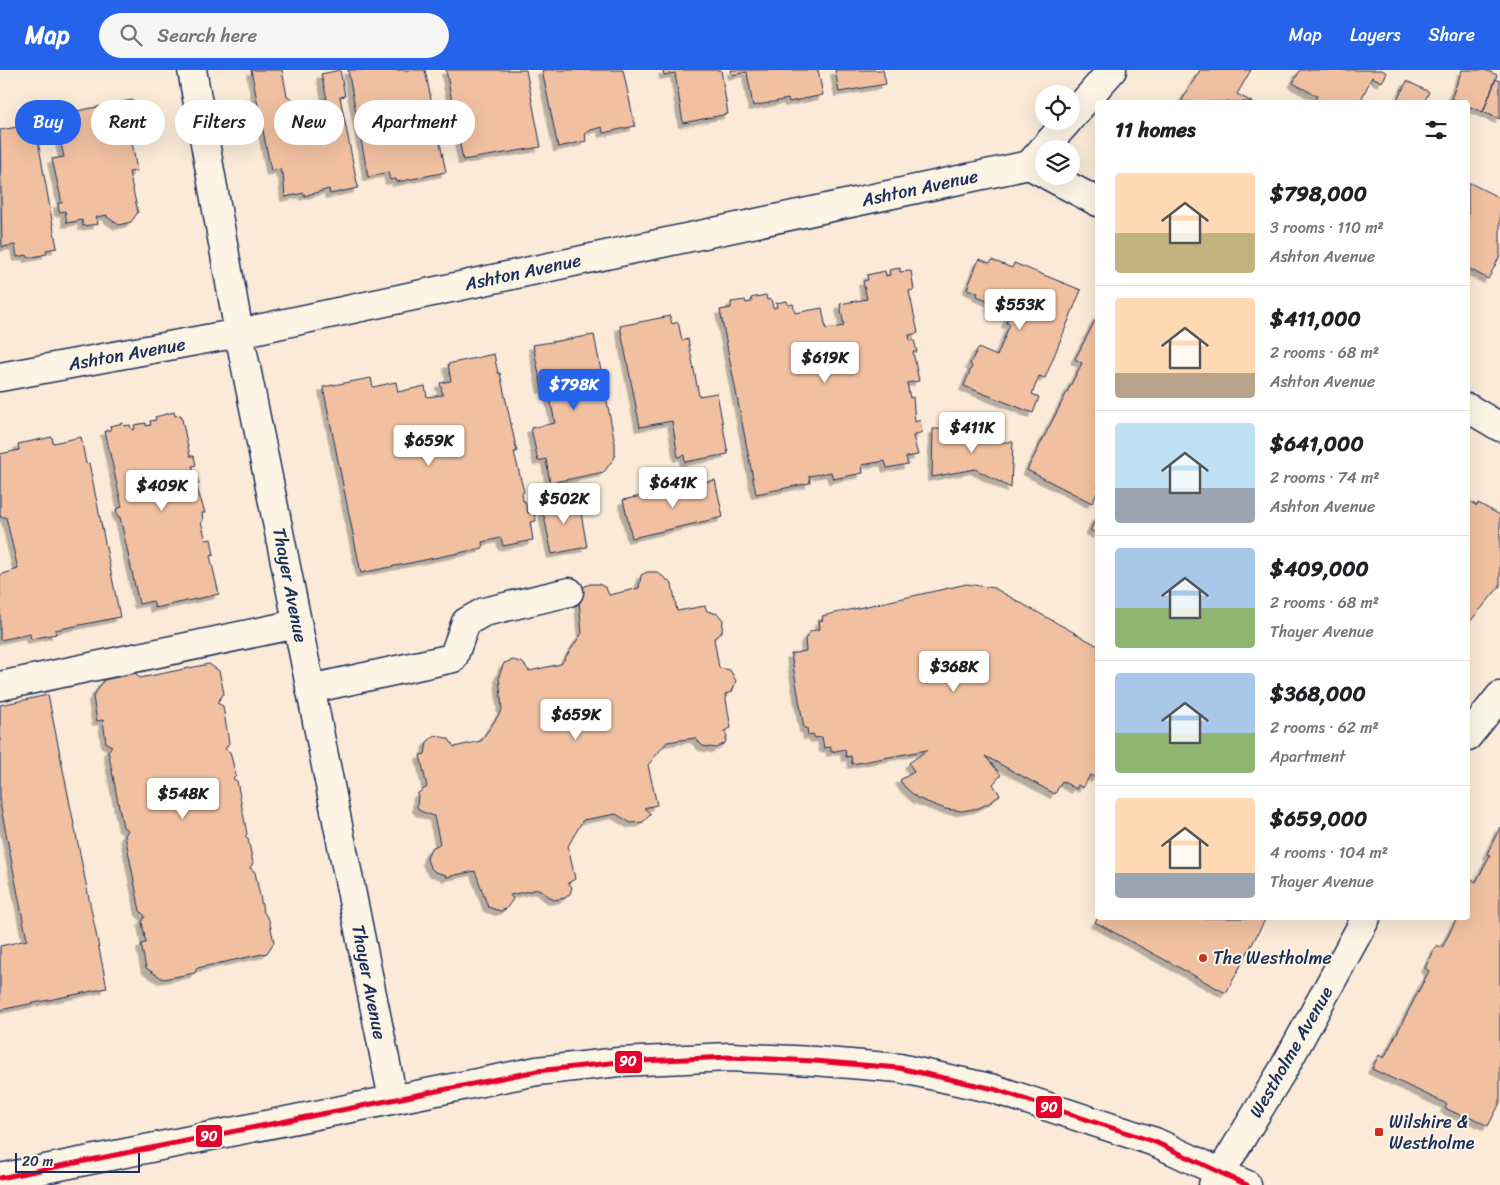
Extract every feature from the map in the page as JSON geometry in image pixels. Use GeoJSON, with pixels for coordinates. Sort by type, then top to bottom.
{"type":"FeatureCollection","features":[{"type":"Feature","properties":{"kind":"street","name":"Thayer Avenue"},"geometry":{"type":"LineString","coordinates":[[192,70],[239,333],[393,1099]]}},
{"type":"Feature","properties":{"kind":"street"},"geometry":{"type":"LineString","coordinates":[[1080,107],[1112,70]]}},
{"type":"Feature","properties":{"kind":"street","name":"Ashton Avenue"},"geometry":{"type":"LineString","coordinates":[[0,376],[239,333],[1035,172]]}},
{"type":"Feature","properties":{"kind":"street"},"geometry":{"type":"LineString","coordinates":[[1067,185],[1095,200]]}},
{"type":"Feature","properties":{"kind":"street"},"geometry":{"type":"LineString","coordinates":[[1470,409],[1500,426]]}},
{"type":"Feature","properties":{"kind":"street"},"geometry":{"type":"LineString","coordinates":[[310,689],[453,658],[466,622],[484,612],[569,592]]}},
{"type":"Feature","properties":{"kind":"street"},"geometry":{"type":"LineString","coordinates":[[0,686],[297,624]]}},
{"type":"Feature","properties":{"kind":"street"},"geometry":{"type":"LineString","coordinates":[[1470,734],[1500,696]]}},
{"type":"Feature","properties":{"kind":"street","name":"Westholme Avenue"},"geometry":{"type":"LineString","coordinates":[[1217,1179],[1284,1068],[1365,920]]}},
{"type":"Feature","properties":{"kind":"street"},"geometry":{"type":"LineString","coordinates":[[0,1178],[537,1071],[619,1062],[730,1057],[833,1062],[899,1068],[994,1088],[1155,1142],[1217,1179],[1247,1185]]}},
{"type":"Feature","properties":{"kind":"building"},"geometry":{"type":"Polygon","coordinates":[[[251,70],[282,70],[287,96],[294,100],[274,100],[274,145],[344,145],[344,117],[358,188],[330,194],[329,189],[304,196],[304,193],[285,197],[283,173],[281,174],[280,169],[271,171],[264,136],[264,100],[257,100],[251,70]]]}},
{"type":"Feature","properties":{"kind":"building"},"geometry":{"type":"Polygon","coordinates":[[[340,70],[345,96],[340,97],[341,100],[322,100],[327,99],[321,74],[340,70]]]}},
{"type":"Feature","properties":{"kind":"building"},"geometry":{"type":"Polygon","coordinates":[[[348,70],[425,70],[431,100],[354,100],[354,102],[348,70]]]}},
{"type":"Feature","properties":{"kind":"building"},"geometry":{"type":"Polygon","coordinates":[[[446,70],[526,70],[541,147],[463,160],[460,145],[475,145],[475,100],[452,100],[446,70]]]}},
{"type":"Feature","properties":{"kind":"building"},"geometry":{"type":"Polygon","coordinates":[[[542,70],[623,70],[635,126],[603,133],[602,127],[591,130],[585,133],[586,141],[558,147],[542,70]]]}},
{"type":"Feature","properties":{"kind":"building"},"geometry":{"type":"Polygon","coordinates":[[[663,70],[721,70],[728,114],[683,123],[675,73],[664,75],[663,70]]]}},
{"type":"Feature","properties":{"kind":"building"},"geometry":{"type":"Polygon","coordinates":[[[731,70],[818,70],[823,95],[789,102],[788,99],[753,106],[747,72],[732,75],[731,70]]]}},
{"type":"Feature","properties":{"kind":"building"},"geometry":{"type":"Polygon","coordinates":[[[835,70],[883,70],[886,84],[839,92],[835,70]]]}},
{"type":"Feature","properties":{"kind":"building"},"geometry":{"type":"Polygon","coordinates":[[[1200,70],[1251,70],[1237,94],[1248,100],[1182,100],[1200,70]]]}},
{"type":"Feature","properties":{"kind":"building"},"geometry":{"type":"Polygon","coordinates":[[[1300,70],[1382,70],[1387,73],[1382,82],[1372,77],[1361,100],[1315,100],[1317,96],[1293,83],[1300,70]]]}},
{"type":"Feature","properties":{"kind":"building"},"geometry":{"type":"Polygon","coordinates":[[[1462,70],[1485,70],[1497,75],[1483,112],[1470,107],[1470,100],[1451,99],[1462,70]]]}},
{"type":"Feature","properties":{"kind":"building"},"geometry":{"type":"Polygon","coordinates":[[[1496,79],[1500,81],[1500,119],[1483,112],[1496,79]]]}},
{"type":"Feature","properties":{"kind":"building"},"geometry":{"type":"Polygon","coordinates":[[[1407,81],[1429,92],[1425,100],[1397,100],[1407,81]]]}},
{"type":"Feature","properties":{"kind":"building"},"geometry":{"type":"Polygon","coordinates":[[[91,108],[91,145],[133,145],[137,171],[129,172],[138,212],[131,222],[119,225],[107,217],[107,215],[96,217],[98,224],[83,226],[82,220],[67,223],[65,211],[59,212],[58,203],[62,203],[52,159],[64,157],[61,145],[81,145],[81,110],[91,108]]]}},
{"type":"Feature","properties":{"kind":"building"},"geometry":{"type":"Polygon","coordinates":[[[15,127],[15,145],[39,145],[57,248],[46,250],[47,254],[28,258],[27,255],[17,257],[15,245],[2,247],[0,130],[15,127]]]}},
{"type":"Feature","properties":{"kind":"building"},"geometry":{"type":"Polygon","coordinates":[[[362,145],[440,145],[446,172],[397,182],[396,179],[390,180],[388,172],[368,177],[362,145]]]}},
{"type":"Feature","properties":{"kind":"building"},"geometry":{"type":"Polygon","coordinates":[[[1470,183],[1500,198],[1500,256],[1488,279],[1470,269],[1470,183]]]}},
{"type":"Feature","properties":{"kind":"building"},"geometry":{"type":"Polygon","coordinates":[[[979,259],[990,263],[992,260],[1012,268],[1014,263],[1081,290],[1045,378],[1039,376],[1032,394],[1039,397],[1033,413],[964,386],[972,366],[970,364],[978,348],[997,356],[1010,324],[1006,323],[1011,310],[1001,306],[999,311],[990,307],[992,302],[977,296],[978,293],[967,289],[979,259]]]}},
{"type":"Feature","properties":{"kind":"building"},"geometry":{"type":"Polygon","coordinates":[[[900,268],[900,272],[911,271],[914,290],[909,291],[918,333],[909,335],[910,341],[914,340],[917,352],[913,352],[919,381],[907,383],[910,398],[913,397],[915,422],[920,420],[922,432],[913,436],[918,455],[906,457],[908,464],[887,468],[885,461],[862,465],[863,473],[833,479],[831,472],[809,476],[810,483],[756,494],[720,310],[731,308],[731,302],[745,300],[746,303],[752,302],[751,298],[766,295],[767,300],[771,299],[773,308],[777,307],[776,303],[787,301],[788,305],[793,304],[795,313],[822,308],[826,329],[844,326],[840,304],[867,299],[863,281],[868,280],[867,275],[885,271],[886,276],[890,275],[889,270],[900,268]]]}},
{"type":"Feature","properties":{"kind":"building"},"geometry":{"type":"Polygon","coordinates":[[[670,316],[672,324],[678,322],[682,340],[688,339],[699,396],[717,393],[728,454],[685,462],[684,455],[678,457],[672,421],[640,427],[620,326],[670,316]]]}},
{"type":"Feature","properties":{"kind":"building"},"geometry":{"type":"Polygon","coordinates":[[[1095,321],[1095,497],[1092,503],[1027,470],[1082,363],[1075,359],[1095,321]]]}},
{"type":"Feature","properties":{"kind":"building"},"geometry":{"type":"Polygon","coordinates":[[[594,335],[615,443],[615,457],[604,472],[550,483],[546,459],[538,461],[531,428],[555,423],[548,388],[542,389],[533,345],[594,335]]]}},
{"type":"Feature","properties":{"kind":"building"},"geometry":{"type":"Polygon","coordinates":[[[494,354],[498,373],[500,373],[517,452],[514,452],[524,492],[522,493],[523,501],[525,501],[528,513],[534,512],[536,521],[530,522],[533,540],[503,546],[501,538],[482,542],[483,548],[361,573],[323,387],[371,378],[373,387],[396,382],[398,392],[425,386],[427,397],[443,395],[440,383],[451,381],[448,364],[494,354]]]}},
{"type":"Feature","properties":{"kind":"building"},"geometry":{"type":"Polygon","coordinates":[[[174,412],[175,416],[181,415],[190,456],[194,456],[196,465],[192,466],[199,484],[196,485],[205,513],[202,513],[203,521],[201,522],[206,540],[211,539],[214,555],[210,556],[219,594],[155,608],[153,601],[139,604],[120,517],[118,517],[116,509],[122,507],[105,431],[111,430],[110,426],[123,423],[124,426],[130,425],[132,430],[135,429],[134,425],[146,423],[146,426],[151,425],[150,421],[156,420],[155,417],[174,412]]]}},
{"type":"Feature","properties":{"kind":"building"},"geometry":{"type":"Polygon","coordinates":[[[933,429],[982,429],[982,433],[998,433],[998,442],[1013,442],[1011,488],[975,469],[932,477],[933,429]]]}},
{"type":"Feature","properties":{"kind":"building"},"geometry":{"type":"Polygon","coordinates":[[[52,437],[53,443],[81,437],[86,464],[89,463],[120,617],[55,630],[56,634],[31,639],[30,634],[0,640],[0,575],[18,569],[6,517],[0,517],[0,454],[19,450],[18,444],[52,437]]]}},
{"type":"Feature","properties":{"kind":"building"},"geometry":{"type":"Polygon","coordinates":[[[715,480],[723,517],[632,538],[623,500],[715,480]]]}},
{"type":"Feature","properties":{"kind":"building"},"geometry":{"type":"Polygon","coordinates":[[[578,496],[587,547],[552,554],[541,502],[578,496]]]}},
{"type":"Feature","properties":{"kind":"building"},"geometry":{"type":"Polygon","coordinates":[[[1470,501],[1477,506],[1478,503],[1500,515],[1500,586],[1470,622],[1470,501]]]}},
{"type":"Feature","properties":{"kind":"building"},"geometry":{"type":"Polygon","coordinates":[[[1095,521],[1095,532],[1090,530],[1095,521]]]}},
{"type":"Feature","properties":{"kind":"building"},"geometry":{"type":"Polygon","coordinates":[[[647,572],[657,572],[672,584],[677,611],[705,606],[707,611],[718,614],[723,620],[722,632],[714,638],[719,668],[730,670],[736,681],[732,692],[725,694],[731,728],[724,731],[727,736],[725,743],[716,748],[703,746],[695,738],[667,742],[648,765],[657,805],[644,808],[651,814],[643,822],[631,823],[616,814],[583,820],[568,846],[575,879],[568,883],[572,887],[570,894],[565,898],[554,900],[539,889],[510,895],[513,899],[506,909],[500,911],[488,907],[475,871],[446,877],[446,875],[435,872],[430,867],[427,860],[431,848],[440,844],[434,816],[420,811],[417,807],[418,793],[427,787],[420,755],[425,754],[427,742],[435,735],[449,739],[454,747],[481,741],[502,710],[499,676],[504,663],[513,660],[523,663],[529,671],[561,664],[582,633],[579,601],[583,587],[590,584],[599,584],[606,588],[609,595],[639,588],[641,575],[647,572]]]}},
{"type":"Feature","properties":{"kind":"building"},"geometry":{"type":"Polygon","coordinates":[[[967,584],[994,588],[1095,644],[1095,778],[1090,775],[1083,788],[1078,785],[1076,789],[1062,781],[1055,794],[985,756],[1001,775],[993,784],[1000,795],[979,808],[962,811],[945,809],[917,798],[900,780],[914,772],[909,763],[927,750],[852,764],[851,756],[846,757],[845,749],[831,752],[831,747],[824,748],[822,737],[815,738],[813,734],[808,735],[807,728],[804,728],[791,654],[806,651],[805,639],[811,631],[820,629],[819,621],[823,620],[822,616],[967,584]]]}},
{"type":"Feature","properties":{"kind":"building"},"geometry":{"type":"Polygon","coordinates":[[[209,664],[219,671],[224,693],[217,703],[223,706],[229,743],[225,749],[230,752],[236,776],[233,779],[237,781],[247,834],[245,837],[248,839],[253,863],[250,868],[255,872],[263,911],[269,920],[274,942],[267,953],[197,968],[195,973],[163,979],[146,968],[141,944],[146,943],[142,922],[145,916],[140,911],[125,835],[128,830],[123,827],[108,751],[112,746],[106,743],[103,720],[97,721],[93,697],[104,680],[135,673],[140,678],[209,664]]]}},
{"type":"Feature","properties":{"kind":"building"},"geometry":{"type":"Polygon","coordinates":[[[48,695],[107,988],[0,1010],[0,946],[27,940],[0,803],[0,705],[48,695]]]}},
{"type":"Feature","properties":{"kind":"building"},"geometry":{"type":"Polygon","coordinates":[[[1500,827],[1500,1103],[1488,1126],[1465,1114],[1464,1117],[1445,1108],[1447,1104],[1372,1069],[1379,1055],[1384,1058],[1429,971],[1425,968],[1437,945],[1442,948],[1456,920],[1470,920],[1470,884],[1472,879],[1476,882],[1490,855],[1487,854],[1500,827]]]}},
{"type":"Feature","properties":{"kind":"building","name":"The Westholme"},"geometry":{"type":"Polygon","coordinates":[[[1096,920],[1265,920],[1226,993],[1095,922],[1096,920]]]}},
{"type":"Feature","properties":{"kind":"transit line","name":"90"},"geometry":{"type":"LineString","coordinates":[[0,1178],[537,1071],[619,1062],[730,1057],[899,1068],[994,1089],[1155,1142],[1247,1185]]}},
{"type":"Feature","properties":{"kind":"place","name":"The Westholme"},"geometry":{"type":"Point","coordinates":[1203,958]}},
{"type":"Feature","properties":{"kind":"place","name":"Wilshire & Westholme"},"geometry":{"type":"Point","coordinates":[1379,1132]}}]}
